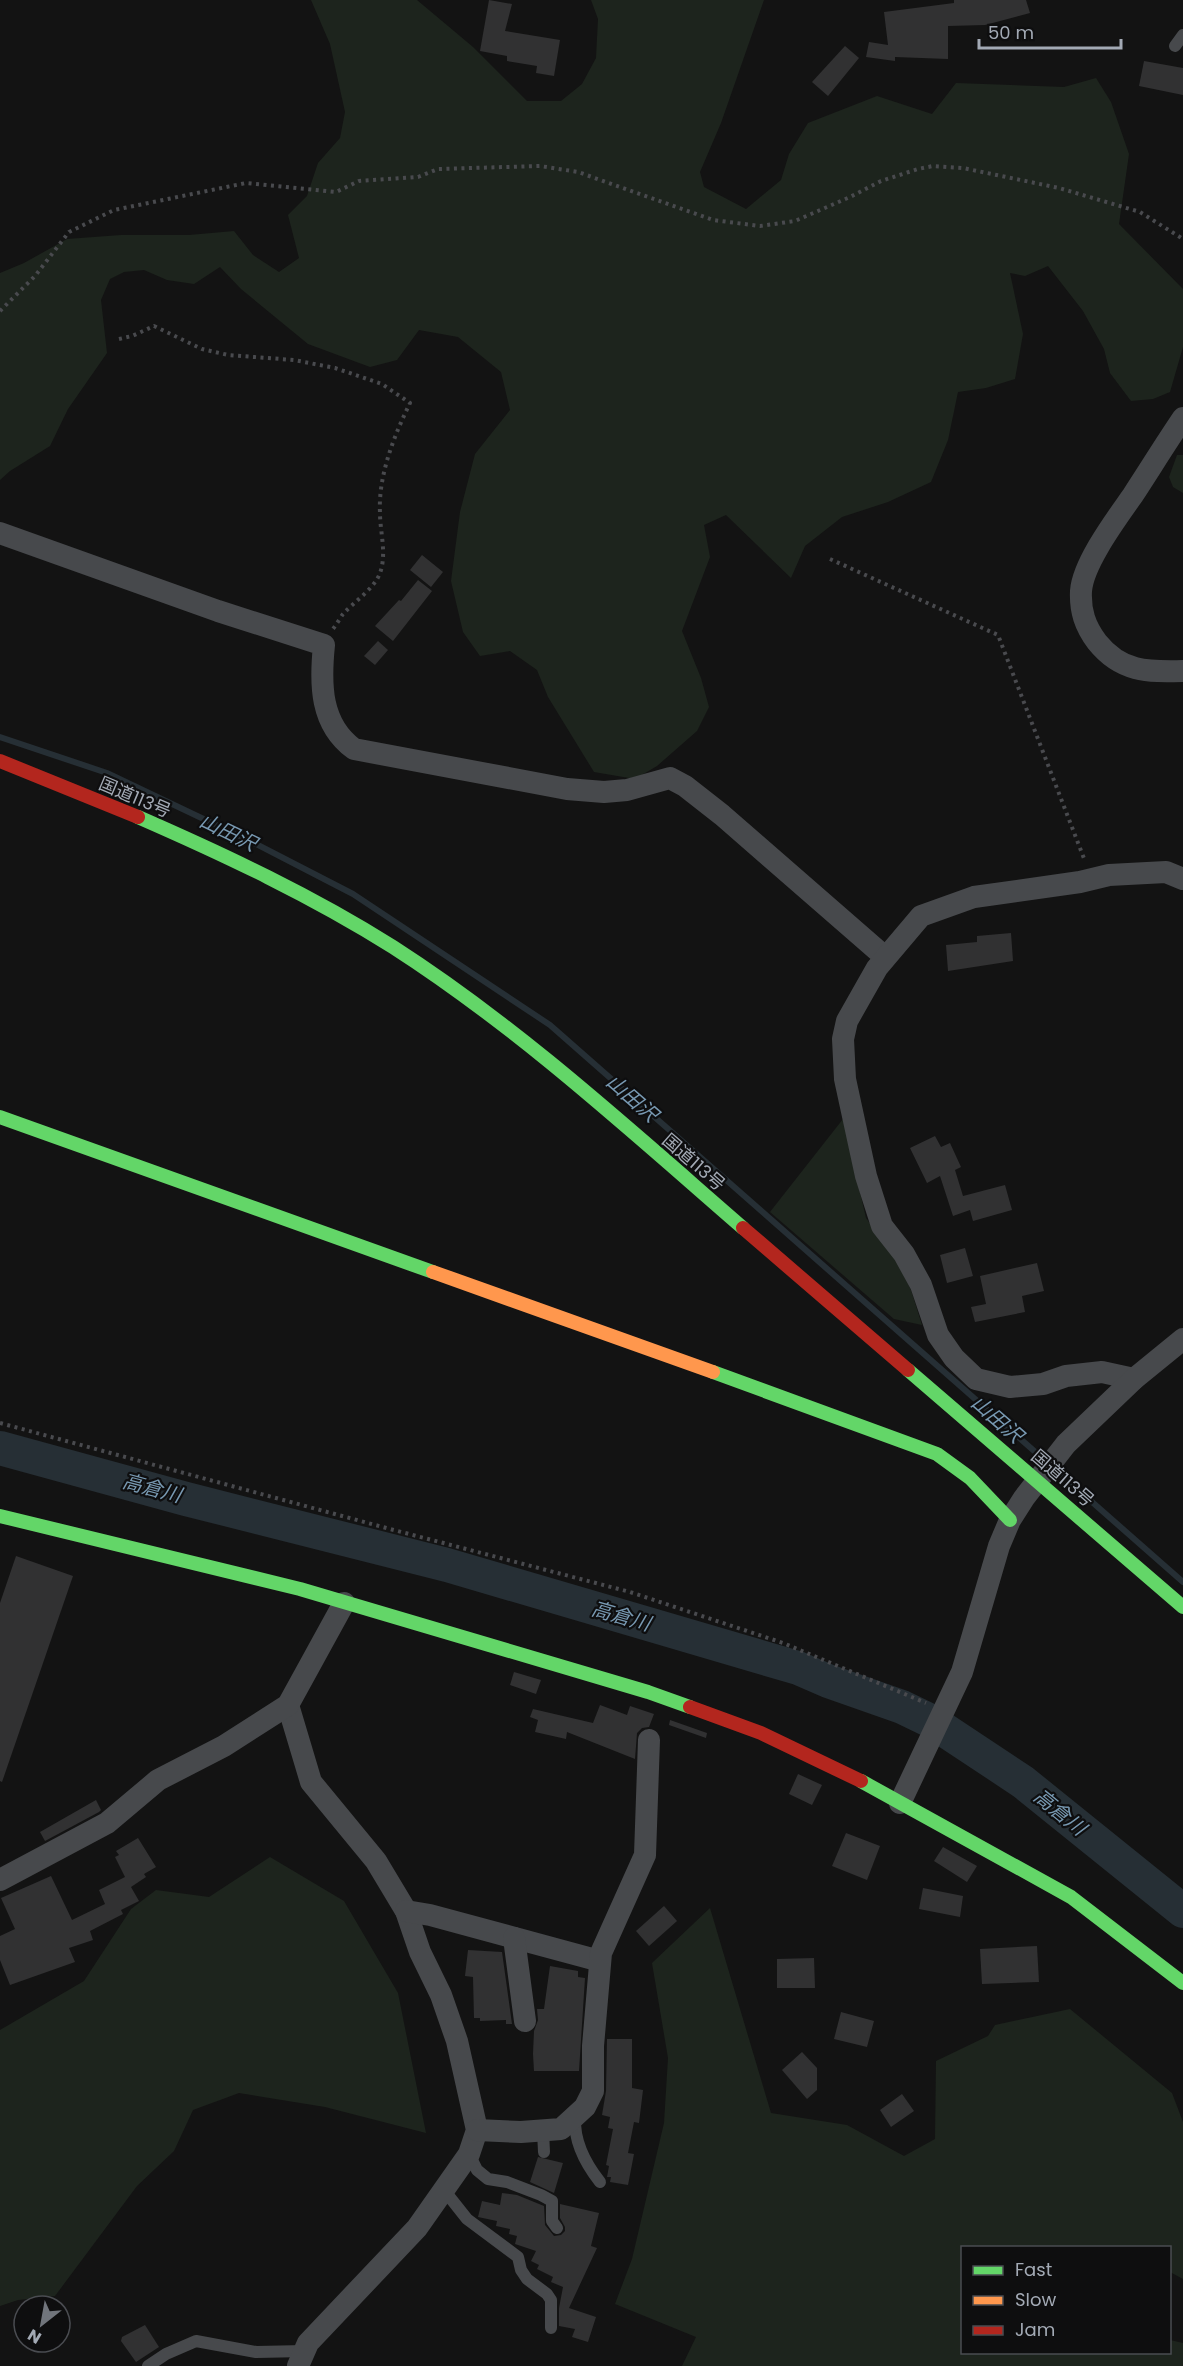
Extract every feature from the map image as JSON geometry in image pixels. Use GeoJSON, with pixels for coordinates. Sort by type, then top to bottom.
{"type":"FeatureCollection","features":[{"type":"Feature","properties":{"kind":"main road","name":"国道113号"},"geometry":{"type":"LineString","coordinates":[[0,761],[131,813],[256,871],[364,930],[475,1004],[584,1091],[1183,1607]]}},
{"type":"Feature","properties":{"kind":"main road"},"geometry":{"type":"LineString","coordinates":[[0,1117],[840,1417],[937,1454],[970,1478],[1010,1520]]}},
{"type":"Feature","properties":{"kind":"main road"},"geometry":{"type":"LineString","coordinates":[[0,1516],[300,1589],[344,1604],[648,1692],[771,1737],[840,1769],[1071,1897],[1183,1983]]}},
{"type":"Feature","properties":{"kind":"street"},"geometry":{"type":"LineString","coordinates":[[1183,418],[1086,570],[1081,589],[1081,603],[1087,629],[1111,657],[1128,667],[1145,671],[1183,671]]}},
{"type":"Feature","properties":{"kind":"street"},"geometry":{"type":"LineString","coordinates":[[0,533],[218,611],[324,645],[322,668],[324,701],[330,723],[342,740],[354,749],[567,789],[604,792],[627,790],[670,778],[685,786],[722,815],[885,957]]}},
{"type":"Feature","properties":{"kind":"street"},"geometry":{"type":"LineString","coordinates":[[1134,1379],[1102,1372],[1066,1376],[1042,1384],[1010,1387],[976,1378],[954,1358],[938,1335],[921,1285],[904,1254],[882,1226],[866,1176],[845,1079],[843,1039],[847,1021],[863,991],[885,957],[921,916],[974,897],[1030,890],[1109,874],[1166,872],[1183,879]]}},
{"type":"Feature","properties":{"kind":"street"},"geometry":{"type":"LineString","coordinates":[[900,1803],[962,1672],[999,1546],[1010,1520],[1066,1444],[1134,1379],[1183,1339]]}},
{"type":"Feature","properties":{"kind":"street"},"geometry":{"type":"LineString","coordinates":[[0,1880],[107,1823],[158,1780],[224,1746],[288,1705],[344,1604]]}},
{"type":"Feature","properties":{"kind":"street"},"geometry":{"type":"LineString","coordinates":[[288,1705],[311,1782],[376,1861],[406,1911],[420,1952],[441,1995],[458,2041],[477,2130],[470,2154],[417,2228],[308,2343],[302,2358]]}},
{"type":"Feature","properties":{"kind":"street"},"geometry":{"type":"LineString","coordinates":[[477,2130],[521,2133],[544,2141],[585,2107],[593,2091],[593,2046],[600,1961],[613,1924],[645,1855],[649,1740]]}},
{"type":"Feature","properties":{"kind":"street"},"geometry":{"type":"LineString","coordinates":[[406,1911],[430,1915],[600,1961]]}},
{"type":"Feature","properties":{"kind":"street"},"geometry":{"type":"LineString","coordinates":[[514,1938],[525,2021]]}},
{"type":"Feature","properties":{"kind":"lane"},"geometry":{"type":"LineString","coordinates":[[1175,46],[1183,34]]}},
{"type":"Feature","properties":{"kind":"lane"},"geometry":{"type":"LineString","coordinates":[[575,2116],[574,2132],[580,2149],[591,2172],[600,2182]]}},
{"type":"Feature","properties":{"kind":"lane"},"geometry":{"type":"LineString","coordinates":[[470,2154],[477,2170],[488,2179],[507,2182],[541,2195],[552,2202],[552,2221],[557,2228]]}},
{"type":"Feature","properties":{"kind":"lane"},"geometry":{"type":"LineString","coordinates":[[444,2190],[467,2219],[518,2257],[521,2270],[527,2279],[547,2294],[551,2300],[551,2328]]}},
{"type":"Feature","properties":{"kind":"lane"},"geometry":{"type":"LineString","coordinates":[[148,2366],[166,2354],[196,2341],[302,2358]]}},
{"type":"Feature","properties":{"kind":"path"},"geometry":{"type":"LineString","coordinates":[[0,311],[35,276],[69,232],[114,210],[246,183],[336,192],[359,180],[418,177],[438,169],[540,166],[578,172],[713,220],[760,226],[795,221],[882,181],[918,169],[933,166],[963,168],[1059,188],[1140,212],[1183,239]]}},
{"type":"Feature","properties":{"kind":"path"},"geometry":{"type":"LineString","coordinates":[[119,339],[154,326],[202,350],[228,355],[294,360],[334,368],[382,384],[410,403],[384,474],[379,511],[383,544],[380,573],[368,590],[342,615],[324,645]]}},
{"type":"Feature","properties":{"kind":"path"},"geometry":{"type":"LineString","coordinates":[[830,560],[998,635],[1092,879]]}},
{"type":"Feature","properties":{"kind":"path"},"geometry":{"type":"LineString","coordinates":[[0,1423],[630,1592],[783,1643],[944,1711]]}},
{"type":"Feature","properties":{"kind":"shaded area"},"geometry":{"type":"Polygon","coordinates":[[[311,0],[417,0],[473,47],[527,101],[561,101],[582,84],[596,58],[598,19],[591,0],[764,0],[721,123],[700,172],[704,187],[746,209],[781,180],[789,154],[808,123],[877,96],[932,114],[956,83],[1064,87],[1096,78],[1111,102],[1129,154],[1119,224],[1183,289],[1183,347],[1170,392],[1153,399],[1131,401],[1110,373],[1104,349],[1083,311],[1048,266],[1025,276],[1010,273],[1023,334],[1015,379],[986,388],[958,392],[948,440],[931,482],[888,502],[842,517],[805,546],[791,578],[726,515],[704,525],[710,557],[682,631],[701,678],[709,707],[697,731],[657,766],[635,779],[594,772],[548,697],[537,670],[510,651],[480,656],[463,632],[451,581],[460,512],[475,454],[510,410],[501,372],[458,337],[419,330],[397,360],[370,367],[308,344],[241,289],[220,267],[194,284],[167,280],[144,270],[124,272],[110,279],[101,300],[107,353],[68,409],[50,446],[10,471],[0,480],[0,273],[24,263],[67,239],[121,235],[189,235],[234,231],[253,255],[279,272],[299,258],[288,215],[307,196],[318,163],[340,138],[345,112],[330,44],[311,0]]]}},
{"type":"Feature","properties":{"kind":"shaded area"},"geometry":{"type":"Polygon","coordinates":[[[1177,455],[1183,455],[1183,493],[1173,487],[1169,477],[1177,455]]]}},
{"type":"Feature","properties":{"kind":"shaded area"},"geometry":{"type":"Polygon","coordinates":[[[843,1119],[866,1218],[897,1261],[911,1290],[922,1325],[894,1319],[770,1212],[843,1119]]]}},
{"type":"Feature","properties":{"kind":"shaded area"},"geometry":{"type":"Polygon","coordinates":[[[270,1857],[344,1901],[398,1993],[426,2133],[325,2107],[239,2093],[193,2110],[174,2151],[137,2186],[56,2294],[12,2294],[12,2302],[0,2306],[0,2030],[84,1981],[131,1909],[156,1890],[209,1897],[270,1857]]]}},
{"type":"Feature","properties":{"kind":"shaded area"},"geometry":{"type":"Polygon","coordinates":[[[710,1908],[771,2113],[847,2125],[904,2156],[935,2139],[936,2061],[988,2036],[995,2025],[1070,2009],[1172,2093],[1183,2122],[1183,2279],[1171,2273],[1171,2246],[961,2246],[961,2354],[1171,2354],[1171,2340],[1183,2343],[1183,2366],[682,2366],[696,2337],[615,2304],[632,2259],[664,2123],[668,2058],[652,1963],[710,1908]]]}},
{"type":"Feature","properties":{"kind":"building"},"geometry":{"type":"Polygon","coordinates":[[[489,0],[512,4],[505,31],[560,40],[554,76],[536,73],[537,66],[507,61],[507,56],[480,51],[489,0]]]}},
{"type":"Feature","properties":{"kind":"building"},"geometry":{"type":"Polygon","coordinates":[[[954,0],[1026,0],[1030,13],[985,25],[948,26],[948,59],[895,57],[895,61],[866,57],[869,42],[888,45],[884,12],[954,3],[954,0]]]}},
{"type":"Feature","properties":{"kind":"building"},"geometry":{"type":"Polygon","coordinates":[[[845,46],[859,58],[828,96],[812,82],[845,46]]]}},
{"type":"Feature","properties":{"kind":"building"},"geometry":{"type":"Polygon","coordinates":[[[1144,61],[1183,68],[1183,95],[1139,86],[1144,61]]]}},
{"type":"Feature","properties":{"kind":"building"},"geometry":{"type":"Polygon","coordinates":[[[422,555],[443,572],[431,587],[410,570],[422,555]]]}},
{"type":"Feature","properties":{"kind":"building"},"geometry":{"type":"Polygon","coordinates":[[[418,580],[432,591],[393,641],[375,626],[399,600],[401,601],[418,580]]]}},
{"type":"Feature","properties":{"kind":"building"},"geometry":{"type":"Polygon","coordinates":[[[378,641],[388,650],[375,665],[364,656],[378,641]]]}},
{"type":"Feature","properties":{"kind":"building"},"geometry":{"type":"Polygon","coordinates":[[[1011,933],[1013,961],[948,971],[946,945],[977,942],[977,936],[1011,933]]]}},
{"type":"Feature","properties":{"kind":"building"},"geometry":{"type":"Polygon","coordinates":[[[935,1136],[941,1147],[950,1143],[961,1167],[955,1170],[963,1196],[1005,1185],[1012,1210],[973,1221],[970,1210],[953,1216],[940,1176],[927,1183],[910,1148],[935,1136]]]}},
{"type":"Feature","properties":{"kind":"building"},"geometry":{"type":"Polygon","coordinates":[[[965,1248],[973,1276],[947,1283],[940,1255],[965,1248]]]}},
{"type":"Feature","properties":{"kind":"building"},"geometry":{"type":"Polygon","coordinates":[[[1037,1263],[1044,1291],[1022,1296],[1025,1312],[975,1322],[971,1307],[986,1304],[980,1276],[1037,1263]]]}},
{"type":"Feature","properties":{"kind":"building"},"geometry":{"type":"Polygon","coordinates":[[[16,1556],[73,1576],[2,1782],[0,1781],[0,1603],[16,1556]]]}},
{"type":"Feature","properties":{"kind":"building"},"geometry":{"type":"Polygon","coordinates":[[[514,1672],[541,1680],[536,1694],[510,1685],[514,1672]]]}},
{"type":"Feature","properties":{"kind":"building"},"geometry":{"type":"Polygon","coordinates":[[[600,1705],[627,1715],[630,1706],[654,1714],[649,1727],[642,1728],[637,1733],[635,1759],[567,1732],[566,1739],[535,1732],[538,1720],[530,1717],[533,1709],[593,1723],[600,1705]]]}},
{"type":"Feature","properties":{"kind":"building"},"geometry":{"type":"Polygon","coordinates":[[[670,1720],[707,1733],[706,1738],[669,1725],[670,1720]]]}},
{"type":"Feature","properties":{"kind":"building"},"geometry":{"type":"Polygon","coordinates":[[[798,1774],[822,1785],[812,1805],[789,1794],[798,1774]]]}},
{"type":"Feature","properties":{"kind":"building"},"geometry":{"type":"Polygon","coordinates":[[[96,1800],[101,1810],[99,1812],[45,1841],[40,1832],[96,1800]]]}},
{"type":"Feature","properties":{"kind":"building"},"geometry":{"type":"Polygon","coordinates":[[[846,1833],[880,1846],[867,1880],[832,1866],[846,1833]]]}},
{"type":"Feature","properties":{"kind":"building"},"geometry":{"type":"Polygon","coordinates":[[[138,1838],[156,1867],[144,1874],[146,1877],[131,1887],[139,1901],[121,1910],[123,1914],[90,1931],[93,1940],[69,1948],[75,1962],[10,1985],[0,1960],[0,1936],[15,1929],[1,1898],[51,1876],[72,1920],[105,1904],[99,1890],[125,1877],[115,1857],[119,1855],[116,1851],[138,1838]]]}},
{"type":"Feature","properties":{"kind":"building"},"geometry":{"type":"Polygon","coordinates":[[[943,1847],[977,1866],[967,1882],[934,1861],[943,1847]]]}},
{"type":"Feature","properties":{"kind":"building"},"geometry":{"type":"Polygon","coordinates":[[[923,1888],[963,1896],[960,1917],[919,1909],[923,1888]]]}},
{"type":"Feature","properties":{"kind":"building"},"geometry":{"type":"Polygon","coordinates":[[[664,1906],[677,1921],[649,1946],[636,1931],[664,1906]]]}},
{"type":"Feature","properties":{"kind":"building"},"geometry":{"type":"Polygon","coordinates":[[[1037,1946],[1039,1982],[982,1984],[980,1949],[1037,1946]]]}},
{"type":"Feature","properties":{"kind":"building"},"geometry":{"type":"Polygon","coordinates":[[[468,1950],[502,1952],[512,2024],[506,2024],[506,2020],[480,2021],[480,2018],[474,2018],[473,1977],[465,1976],[468,1950]]]}},
{"type":"Feature","properties":{"kind":"building"},"geometry":{"type":"Polygon","coordinates":[[[814,1958],[815,1988],[777,1988],[777,1959],[814,1958]]]}},
{"type":"Feature","properties":{"kind":"building"},"geometry":{"type":"Polygon","coordinates":[[[550,1966],[578,1971],[578,1977],[585,1978],[579,2071],[534,2071],[534,2031],[538,2020],[537,2009],[544,2009],[550,1966]]]}},
{"type":"Feature","properties":{"kind":"building"},"geometry":{"type":"Polygon","coordinates":[[[841,2012],[874,2021],[867,2047],[834,2039],[841,2012]]]}},
{"type":"Feature","properties":{"kind":"building"},"geometry":{"type":"Polygon","coordinates":[[[607,2039],[632,2039],[632,2088],[643,2090],[639,2123],[634,2122],[628,2153],[634,2154],[628,2185],[610,2182],[611,2177],[607,2177],[609,2166],[606,2165],[613,2129],[608,2128],[610,2117],[602,2115],[606,2091],[607,2039]]]}},
{"type":"Feature","properties":{"kind":"building"},"geometry":{"type":"Polygon","coordinates":[[[802,2052],[817,2068],[817,2090],[807,2099],[782,2070],[802,2052]]]}},
{"type":"Feature","properties":{"kind":"building"},"geometry":{"type":"Polygon","coordinates":[[[902,2094],[914,2111],[891,2127],[880,2110],[902,2094]]]}},
{"type":"Feature","properties":{"kind":"building"},"geometry":{"type":"Polygon","coordinates":[[[538,2157],[563,2163],[554,2193],[530,2182],[538,2157]]]}},
{"type":"Feature","properties":{"kind":"building"},"geometry":{"type":"Polygon","coordinates":[[[502,2193],[517,2195],[544,2206],[545,2225],[554,2236],[561,2235],[565,2231],[560,2218],[560,2204],[599,2213],[591,2246],[597,2248],[569,2308],[596,2317],[588,2342],[572,2337],[575,2329],[559,2326],[559,2308],[563,2287],[551,2282],[553,2277],[537,2269],[539,2265],[531,2261],[536,2251],[515,2244],[517,2236],[509,2234],[510,2229],[496,2226],[497,2221],[478,2217],[482,2201],[500,2205],[502,2193]]]}},
{"type":"Feature","properties":{"kind":"building"},"geometry":{"type":"Polygon","coordinates":[[[145,2325],[159,2347],[136,2362],[121,2341],[122,2337],[145,2325]]]}},
{"type":"Feature","properties":{"kind":"waterway","name":"山田沢"},"geometry":{"type":"LineString","coordinates":[[0,737],[107,773],[254,843],[353,894],[550,1025],[1183,1582]]}},
{"type":"Feature","properties":{"kind":"waterway","name":"高倉川"},"geometry":{"type":"LineString","coordinates":[[0,1448],[186,1499],[447,1565],[798,1668],[902,1707],[931,1721],[1023,1782],[1183,1911]]}},
{"type":"Feature","properties":{"kind":"traffic: fast"},"geometry":{"type":"LineString","coordinates":[[138,817],[300,893],[362,928],[440,978],[573,1081],[743,1228]]}},
{"type":"Feature","properties":{"kind":"traffic: fast"},"geometry":{"type":"LineString","coordinates":[[0,1117],[433,1272]]}},
{"type":"Feature","properties":{"kind":"traffic: fast"},"geometry":{"type":"LineString","coordinates":[[908,1370],[1183,1607]]}},
{"type":"Feature","properties":{"kind":"traffic: fast"},"geometry":{"type":"LineString","coordinates":[[713,1372],[937,1454],[970,1478],[1010,1520]]}},
{"type":"Feature","properties":{"kind":"traffic: fast"},"geometry":{"type":"LineString","coordinates":[[0,1516],[300,1589],[648,1692],[690,1707]]}},
{"type":"Feature","properties":{"kind":"traffic: fast"},"geometry":{"type":"LineString","coordinates":[[861,1781],[1071,1897],[1183,1983]]}},
{"type":"Feature","properties":{"kind":"traffic: slow"},"geometry":{"type":"LineString","coordinates":[[433,1272],[713,1372]]}},
{"type":"Feature","properties":{"kind":"traffic: jam"},"geometry":{"type":"LineString","coordinates":[[0,761],[138,817]]}},
{"type":"Feature","properties":{"kind":"traffic: jam"},"geometry":{"type":"LineString","coordinates":[[743,1228],[908,1370]]}},
{"type":"Feature","properties":{"kind":"traffic: jam"},"geometry":{"type":"LineString","coordinates":[[690,1707],[761,1733],[861,1781]]}}]}
